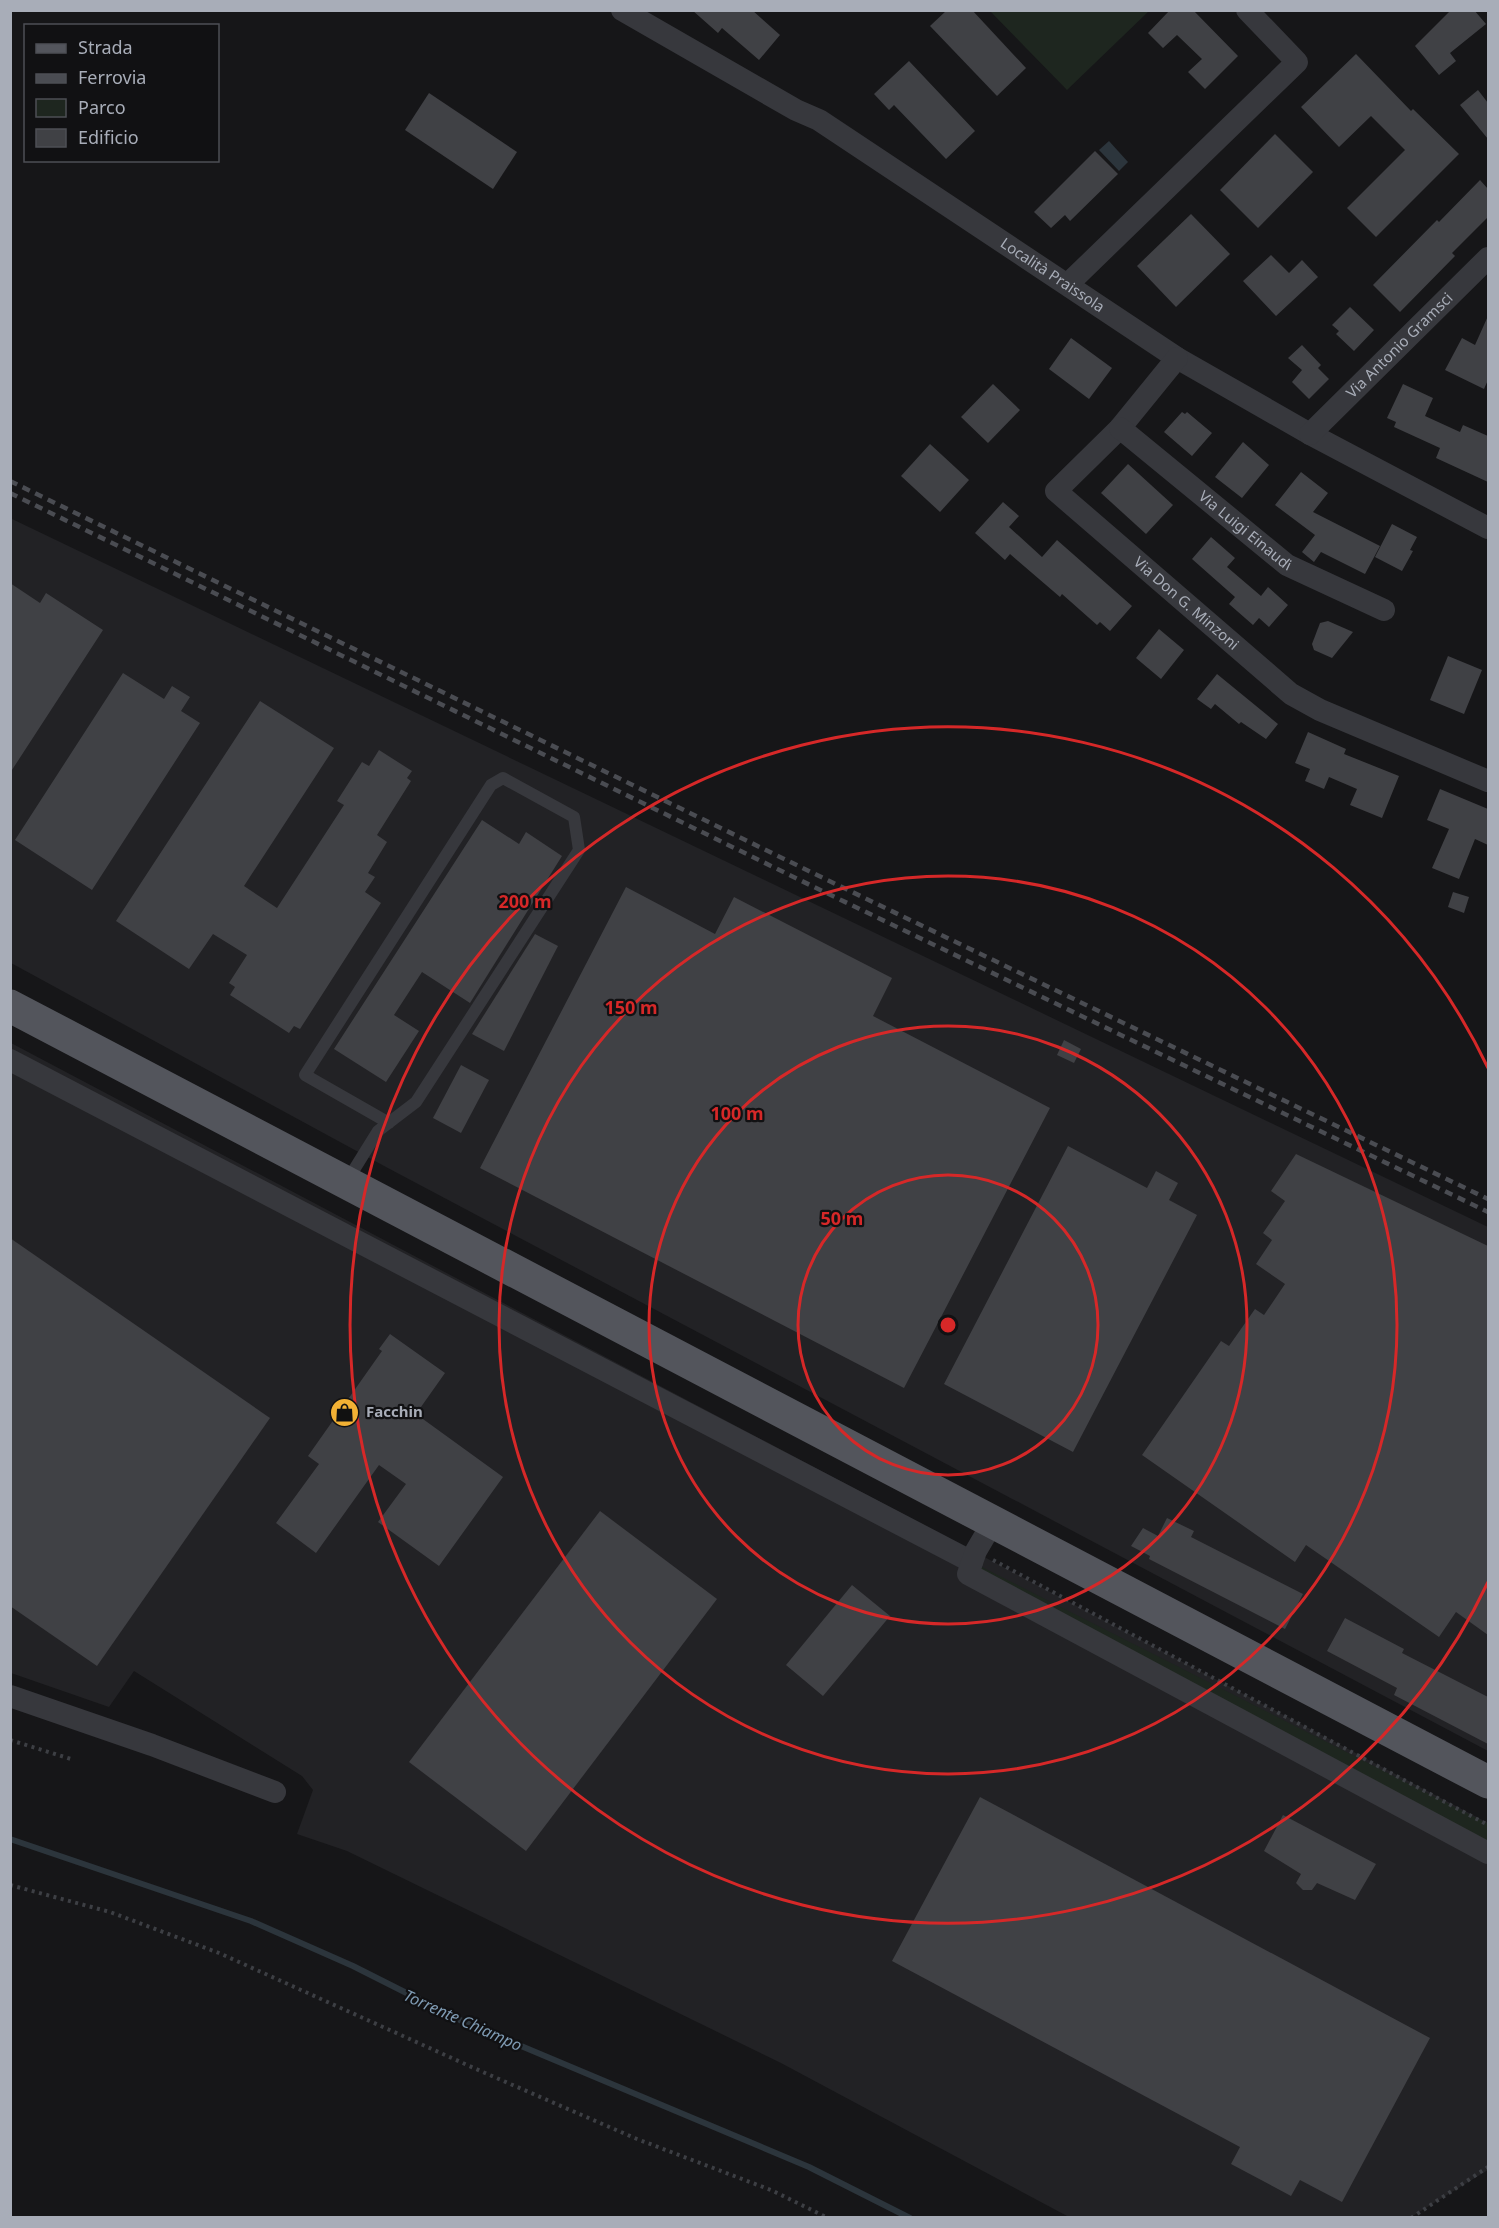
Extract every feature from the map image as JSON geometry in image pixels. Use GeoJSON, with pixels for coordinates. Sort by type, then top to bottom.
{"type":"FeatureCollection","features":[{"type":"Feature","properties":{"kind":"main road"},"geometry":{"type":"LineString","coordinates":[[10,1006],[1488,1782]]}},
{"type":"Feature","properties":{"kind":"street","name":"Località Praissola"},"geometry":{"type":"LineString","coordinates":[[622,10],[796,110],[819,120],[1177,358],[1310,434],[1488,528]]}},
{"type":"Feature","properties":{"kind":"street"},"geometry":{"type":"LineString","coordinates":[[1068,284],[1297,62],[1247,10]]}},
{"type":"Feature","properties":{"kind":"street","name":"Via Antonio Gramsci"},"geometry":{"type":"LineString","coordinates":[[1310,434],[1488,258]]}},
{"type":"Feature","properties":{"kind":"street","name":"Via Don G. Minzoni"},"geometry":{"type":"LineString","coordinates":[[1177,358],[1120,428],[1056,491],[1291,694],[1320,710],[1488,781]]}},
{"type":"Feature","properties":{"kind":"street","name":"Via Luigi Einaudi"},"geometry":{"type":"LineString","coordinates":[[1120,428],[1287,565],[1384,610]]}},
{"type":"Feature","properties":{"kind":"street"},"geometry":{"type":"LineString","coordinates":[[10,1060],[972,1562]]}},
{"type":"Feature","properties":{"kind":"street"},"geometry":{"type":"LineString","coordinates":[[993,1522],[968,1574],[1488,1853]]}},
{"type":"Feature","properties":{"kind":"street"},"geometry":{"type":"LineString","coordinates":[[10,1696],[152,1745],[275,1792]]}},
{"type":"Feature","properties":{"kind":"lane"},"geometry":{"type":"LineString","coordinates":[[346,1182],[378,1131],[389,1123],[416,1102],[579,850],[574,817],[503,778],[491,785],[305,1075],[389,1123]]}},
{"type":"Feature","properties":{"kind":"path"},"geometry":{"type":"LineString","coordinates":[[10,1740],[71,1759]]}},
{"type":"Feature","properties":{"kind":"path"},"geometry":{"type":"LineString","coordinates":[[10,1885],[110,1912],[219,1953],[484,2073],[637,2139],[771,2190],[828,2217]]}},
{"type":"Feature","properties":{"kind":"path"},"geometry":{"type":"LineString","coordinates":[[1411,2217],[1488,2167]]}},
{"type":"Feature","properties":{"kind":"shaded area"},"geometry":{"type":"Polygon","coordinates":[[[1109,141],[1128,162],[1119,171],[1099,150],[1109,141]]]}},
{"type":"Feature","properties":{"kind":"shaded area"},"geometry":{"type":"Polygon","coordinates":[[[10,518],[1488,1227],[1488,1751],[386,1167],[11,963],[10,518]]]}},
{"type":"Feature","properties":{"kind":"shaded area"},"geometry":{"type":"Polygon","coordinates":[[[11,1043],[1488,1823],[1488,2170],[1411,2217],[1069,2217],[781,2063],[347,1851],[297,1834],[313,1790],[302,1776],[134,1671],[109,1707],[11,1673],[11,1043]]]}},
{"type":"Feature","properties":{"kind":"green space"},"geometry":{"type":"Polygon","coordinates":[[[990,11],[1149,11],[1067,90],[990,11]]]}},
{"type":"Feature","properties":{"kind":"green space"},"geometry":{"type":"Polygon","coordinates":[[[972,1562],[1488,1824],[1488,1853],[968,1574],[972,1562]]]}},
{"type":"Feature","properties":{"kind":"building"},"geometry":{"type":"Polygon","coordinates":[[[692,10],[752,10],[780,35],[759,60],[722,28],[718,33],[692,10]]]}},
{"type":"Feature","properties":{"kind":"building"},"geometry":{"type":"Polygon","coordinates":[[[947,10],[972,10],[1026,68],[997,96],[930,26],[947,10]]]}},
{"type":"Feature","properties":{"kind":"building"},"geometry":{"type":"Polygon","coordinates":[[[1170,10],[1193,10],[1238,56],[1205,89],[1188,72],[1202,59],[1177,35],[1163,48],[1148,33],[1170,10]]]}},
{"type":"Feature","properties":{"kind":"building"},"geometry":{"type":"Polygon","coordinates":[[[1451,10],[1474,10],[1486,24],[1450,53],[1456,61],[1439,75],[1415,46],[1451,10]]]}},
{"type":"Feature","properties":{"kind":"building"},"geometry":{"type":"Polygon","coordinates":[[[1356,54],[1411,111],[1413,109],[1459,154],[1376,237],[1347,208],[1405,150],[1371,116],[1339,147],[1301,107],[1356,54]]]}},
{"type":"Feature","properties":{"kind":"building"},"geometry":{"type":"Polygon","coordinates":[[[909,61],[975,131],[946,159],[894,105],[889,110],[874,94],[909,61]]]}},
{"type":"Feature","properties":{"kind":"building"},"geometry":{"type":"Polygon","coordinates":[[[1478,90],[1488,103],[1488,139],[1460,105],[1478,90]]]}},
{"type":"Feature","properties":{"kind":"building"},"geometry":{"type":"Polygon","coordinates":[[[429,93],[517,152],[493,189],[405,130],[429,93]]]}},
{"type":"Feature","properties":{"kind":"building"},"geometry":{"type":"Polygon","coordinates":[[[1275,134],[1313,172],[1258,228],[1220,190],[1275,134]]]}},
{"type":"Feature","properties":{"kind":"building"},"geometry":{"type":"Polygon","coordinates":[[[1095,151],[1118,174],[1070,221],[1065,215],[1051,228],[1034,212],[1095,151]]]}},
{"type":"Feature","properties":{"kind":"building"},"geometry":{"type":"Polygon","coordinates":[[[1480,180],[1488,189],[1488,217],[1452,253],[1455,256],[1400,312],[1373,285],[1480,180]]]}},
{"type":"Feature","properties":{"kind":"building"},"geometry":{"type":"Polygon","coordinates":[[[1191,214],[1230,254],[1176,307],[1137,266],[1191,214]]]}},
{"type":"Feature","properties":{"kind":"building"},"geometry":{"type":"Polygon","coordinates":[[[1271,255],[1289,273],[1302,260],[1318,277],[1276,316],[1243,281],[1271,255]]]}},
{"type":"Feature","properties":{"kind":"building"},"geometry":{"type":"Polygon","coordinates":[[[1350,307],[1374,330],[1354,351],[1336,334],[1339,331],[1332,325],[1350,307]]]}},
{"type":"Feature","properties":{"kind":"building"},"geometry":{"type":"Polygon","coordinates":[[[1488,316],[1488,380],[1484,389],[1445,370],[1462,338],[1475,345],[1488,316]]]}},
{"type":"Feature","properties":{"kind":"building"},"geometry":{"type":"Polygon","coordinates":[[[1071,338],[1112,368],[1089,399],[1049,369],[1071,338]]]}},
{"type":"Feature","properties":{"kind":"building"},"geometry":{"type":"Polygon","coordinates":[[[1302,345],[1321,365],[1318,368],[1329,379],[1309,399],[1292,382],[1302,370],[1288,358],[1302,345]]]}},
{"type":"Feature","properties":{"kind":"building"},"geometry":{"type":"Polygon","coordinates":[[[993,384],[1020,410],[988,443],[961,417],[993,384]]]}},
{"type":"Feature","properties":{"kind":"building"},"geometry":{"type":"Polygon","coordinates":[[[1403,384],[1433,398],[1425,416],[1460,432],[1463,425],[1488,436],[1488,482],[1436,458],[1440,448],[1394,427],[1396,422],[1387,418],[1403,384]]]}},
{"type":"Feature","properties":{"kind":"building"},"geometry":{"type":"Polygon","coordinates":[[[1182,412],[1185,414],[1187,412],[1212,433],[1192,456],[1164,432],[1182,412]]]}},
{"type":"Feature","properties":{"kind":"building"},"geometry":{"type":"Polygon","coordinates":[[[1243,442],[1269,465],[1242,498],[1215,477],[1243,442]]]}},
{"type":"Feature","properties":{"kind":"building"},"geometry":{"type":"Polygon","coordinates":[[[930,444],[969,480],[940,512],[901,476],[930,444]]]}},
{"type":"Feature","properties":{"kind":"building"},"geometry":{"type":"Polygon","coordinates":[[[1128,464],[1173,505],[1146,534],[1101,493],[1128,464]]]}},
{"type":"Feature","properties":{"kind":"building"},"geometry":{"type":"Polygon","coordinates":[[[1301,472],[1328,493],[1313,512],[1380,546],[1365,574],[1321,552],[1314,562],[1302,552],[1315,535],[1275,505],[1301,472]]]}},
{"type":"Feature","properties":{"kind":"building"},"geometry":{"type":"Polygon","coordinates":[[[1003,502],[1019,516],[1009,527],[1042,557],[1057,540],[1132,606],[1110,631],[1100,622],[1097,625],[1062,594],[1060,597],[1010,554],[1005,560],[975,533],[1003,502]]]}},
{"type":"Feature","properties":{"kind":"building"},"geometry":{"type":"Polygon","coordinates":[[[1392,524],[1417,537],[1410,550],[1413,551],[1402,571],[1375,557],[1392,524]]]}},
{"type":"Feature","properties":{"kind":"building"},"geometry":{"type":"Polygon","coordinates":[[[1211,537],[1235,558],[1227,567],[1261,596],[1268,587],[1288,605],[1269,627],[1259,618],[1253,625],[1229,604],[1235,597],[1192,559],[1211,537]]]}},
{"type":"Feature","properties":{"kind":"building"},"geometry":{"type":"Polygon","coordinates":[[[10,583],[40,603],[46,593],[103,630],[10,773],[10,583]]]}},
{"type":"Feature","properties":{"kind":"building"},"geometry":{"type":"Polygon","coordinates":[[[1328,621],[1353,632],[1332,658],[1314,650],[1312,644],[1320,623],[1328,621]]]}},
{"type":"Feature","properties":{"kind":"building"},"geometry":{"type":"Polygon","coordinates":[[[1159,629],[1184,650],[1161,679],[1136,658],[1159,629]]]}},
{"type":"Feature","properties":{"kind":"building"},"geometry":{"type":"Polygon","coordinates":[[[1448,656],[1482,670],[1464,714],[1430,700],[1448,656]]]}},
{"type":"Feature","properties":{"kind":"building"},"geometry":{"type":"Polygon","coordinates":[[[123,673],[164,699],[172,686],[190,697],[181,711],[200,723],[92,890],[15,840],[123,673]]]}},
{"type":"Feature","properties":{"kind":"building"},"geometry":{"type":"Polygon","coordinates":[[[1217,674],[1278,724],[1266,739],[1241,722],[1239,724],[1215,704],[1211,709],[1197,699],[1217,674]]]}},
{"type":"Feature","properties":{"kind":"building"},"geometry":{"type":"Polygon","coordinates":[[[260,701],[334,748],[244,886],[277,908],[344,805],[337,801],[362,762],[369,766],[379,750],[412,771],[407,778],[411,781],[377,835],[387,842],[368,873],[375,877],[365,892],[381,903],[300,1029],[294,1026],[289,1033],[230,995],[235,987],[229,983],[247,955],[213,934],[189,969],[116,921],[260,701]]]}},
{"type":"Feature","properties":{"kind":"building"},"geometry":{"type":"Polygon","coordinates":[[[1308,732],[1346,749],[1344,754],[1399,776],[1382,818],[1350,805],[1357,789],[1329,777],[1324,789],[1305,781],[1310,769],[1295,763],[1308,732]]]}},
{"type":"Feature","properties":{"kind":"building"},"geometry":{"type":"Polygon","coordinates":[[[1440,789],[1488,809],[1488,845],[1475,839],[1459,879],[1432,868],[1449,829],[1427,820],[1440,789]]]}},
{"type":"Feature","properties":{"kind":"building"},"geometry":{"type":"Polygon","coordinates":[[[482,820],[519,844],[526,832],[562,856],[470,1003],[422,972],[394,1015],[419,1031],[386,1082],[334,1049],[482,820]]]}},
{"type":"Feature","properties":{"kind":"building"},"geometry":{"type":"Polygon","coordinates":[[[626,887],[715,934],[734,897],[892,978],[873,1016],[1050,1108],[904,1388],[480,1168],[626,887]]]}},
{"type":"Feature","properties":{"kind":"building"},"geometry":{"type":"Polygon","coordinates":[[[1453,892],[1469,897],[1464,913],[1448,907],[1453,892]]]}},
{"type":"Feature","properties":{"kind":"building"},"geometry":{"type":"Polygon","coordinates":[[[535,934],[558,946],[504,1051],[472,1034],[535,934]]]}},
{"type":"Feature","properties":{"kind":"building"},"geometry":{"type":"Polygon","coordinates":[[[1064,1040],[1081,1049],[1074,1063],[1057,1055],[1064,1040]]]}},
{"type":"Feature","properties":{"kind":"building"},"geometry":{"type":"Polygon","coordinates":[[[461,1065],[489,1080],[461,1133],[433,1118],[461,1065]]]}},
{"type":"Feature","properties":{"kind":"building"},"geometry":{"type":"Polygon","coordinates":[[[1068,1146],[1147,1188],[1156,1171],[1178,1183],[1169,1200],[1197,1215],[1073,1452],[944,1384],[1068,1146]]]}},
{"type":"Feature","properties":{"kind":"building"},"geometry":{"type":"Polygon","coordinates":[[[1296,1154],[1488,1246],[1488,1635],[1456,1612],[1439,1637],[1306,1545],[1295,1562],[1142,1455],[1221,1341],[1229,1346],[1255,1309],[1264,1315],[1285,1284],[1256,1264],[1272,1240],[1263,1233],[1285,1201],[1271,1191],[1296,1154]]]}},
{"type":"Feature","properties":{"kind":"building"},"geometry":{"type":"Polygon","coordinates":[[[10,1238],[270,1418],[97,1666],[10,1606],[10,1238]]]}},
{"type":"Feature","properties":{"kind":"building"},"geometry":{"type":"Polygon","coordinates":[[[390,1334],[445,1373],[416,1414],[503,1477],[439,1566],[378,1522],[406,1484],[379,1465],[316,1553],[276,1523],[319,1464],[308,1456],[382,1351],[379,1349],[390,1334]]]}},
{"type":"Feature","properties":{"kind":"building"},"geometry":{"type":"Polygon","coordinates":[[[600,1511],[717,1599],[526,1851],[409,1762],[600,1511]]]}},
{"type":"Feature","properties":{"kind":"building"},"geometry":{"type":"Polygon","coordinates":[[[1167,1518],[1194,1531],[1191,1537],[1303,1594],[1285,1629],[1149,1559],[1150,1556],[1131,1546],[1143,1528],[1158,1536],[1167,1518]]]}},
{"type":"Feature","properties":{"kind":"building"},"geometry":{"type":"Polygon","coordinates":[[[852,1585],[890,1616],[823,1696],[786,1665],[852,1585]]]}},
{"type":"Feature","properties":{"kind":"building"},"geometry":{"type":"Polygon","coordinates":[[[1345,1618],[1404,1649],[1402,1653],[1488,1697],[1488,1744],[1394,1695],[1397,1688],[1327,1651],[1345,1618]]]}},
{"type":"Feature","properties":{"kind":"building"},"geometry":{"type":"Polygon","coordinates":[[[980,1797],[1430,2038],[1342,2202],[1300,2180],[1291,2196],[1231,2164],[1240,2147],[892,1961],[980,1797]]]}},
{"type":"Feature","properties":{"kind":"building"},"geometry":{"type":"Polygon","coordinates":[[[1283,1815],[1376,1864],[1355,1900],[1317,1883],[1312,1890],[1303,1890],[1296,1883],[1301,1874],[1264,1851],[1283,1815]]]}},
{"type":"Feature","properties":{"kind":"waterway","name":"Torrente Chiampo"},"geometry":{"type":"LineString","coordinates":[[10,1839],[251,1921],[353,1966],[464,2022],[809,2167],[910,2218]]}},
{"type":"Feature","properties":{"kind":"railway"},"geometry":{"type":"LineString","coordinates":[[10,481],[1488,1199]]}},
{"type":"Feature","properties":{"kind":"railway"},"geometry":{"type":"LineString","coordinates":[[10,493],[812,886],[1488,1212]]}},
{"type":"Feature","properties":{"kind":"place","name":"Facchin"},"geometry":{"type":"Point","coordinates":[345,1412]}}]}
